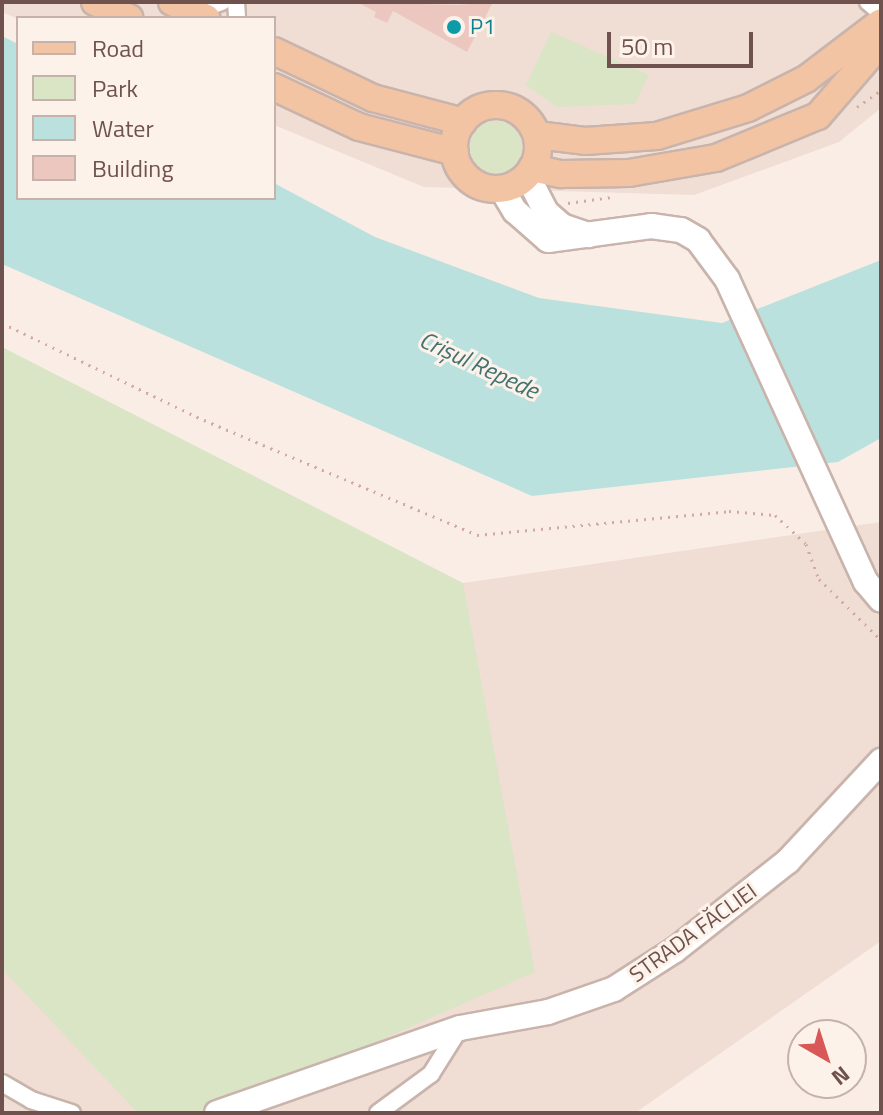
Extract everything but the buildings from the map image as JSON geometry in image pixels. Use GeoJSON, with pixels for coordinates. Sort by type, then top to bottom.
{"type":"FeatureCollection","features":[{"type":"Feature","properties":{"kind":"main road"},"geometry":{"type":"LineString","coordinates":[[95,2],[125,16]]}},
{"type":"Feature","properties":{"kind":"main road"},"geometry":{"type":"LineString","coordinates":[[537,135],[585,141],[657,136],[748,108],[806,79],[881,22]]}},
{"type":"Feature","properties":{"kind":"main road"},"geometry":{"type":"LineString","coordinates":[[530,172],[537,135],[522,113],[510,107],[484,107],[463,122],[455,152],[466,176],[501,188],[530,172],[561,174],[678,167],[749,146],[818,116],[864,57],[881,43]]}},
{"type":"Feature","properties":{"kind":"main road"},"geometry":{"type":"LineString","coordinates":[[276,52],[373,98],[463,122]]}},
{"type":"Feature","properties":{"kind":"main road"},"geometry":{"type":"LineString","coordinates":[[276,88],[359,127],[455,152]]}},
{"type":"Feature","properties":{"kind":"street"},"geometry":{"type":"LineString","coordinates":[[190,11],[222,2]]}},
{"type":"Feature","properties":{"kind":"street"},"geometry":{"type":"LineString","coordinates":[[868,2],[881,13]]}},
{"type":"Feature","properties":{"kind":"street"},"geometry":{"type":"LineString","coordinates":[[530,172],[546,212],[562,226],[590,236]]}},
{"type":"Feature","properties":{"kind":"street"},"geometry":{"type":"LineString","coordinates":[[561,174],[551,198],[562,226]]}},
{"type":"Feature","properties":{"kind":"street"},"geometry":{"type":"LineString","coordinates":[[501,188],[515,211],[548,240],[590,236],[638,226],[681,230],[698,240],[727,279],[874,591]]}},
{"type":"Feature","properties":{"kind":"street","name":"STRADA FĂCLIEI"},"geometry":{"type":"LineString","coordinates":[[217,1113],[460,1028],[588,1001],[640,974],[788,861],[881,761]]}},
{"type":"Feature","properties":{"kind":"street"},"geometry":{"type":"LineString","coordinates":[[378,1113],[431,1074],[460,1028]]}},
{"type":"Feature","properties":{"kind":"street"},"geometry":{"type":"LineString","coordinates":[[2,1083],[31,1100],[72,1113]]}},
{"type":"Feature","properties":{"kind":"path"},"geometry":{"type":"LineString","coordinates":[[2,323],[204,420],[477,535],[729,511],[775,515],[806,544],[819,579],[881,640]]}},
{"type":"Feature","properties":{"kind":"shaded area"},"geometry":{"type":"Polygon","coordinates":[[[2,2],[881,2],[881,108],[839,142],[694,195],[424,187],[276,126],[276,16],[16,18],[2,12],[2,2]]]}},
{"type":"Feature","properties":{"kind":"shaded area"},"geometry":{"type":"Polygon","coordinates":[[[2,366],[215,475],[463,583],[881,522],[881,941],[635,1113],[2,1113],[2,366]]]}},
{"type":"Feature","properties":{"kind":"green space"},"geometry":{"type":"Polygon","coordinates":[[[551,32],[649,75],[635,104],[557,107],[526,85],[551,32]]]}},
{"type":"Feature","properties":{"kind":"green space"},"geometry":{"type":"Polygon","coordinates":[[[496,121],[514,129],[522,147],[514,165],[496,173],[478,165],[470,147],[478,129],[496,121]]]}},
{"type":"Feature","properties":{"kind":"green space"},"geometry":{"type":"Polygon","coordinates":[[[2,347],[463,583],[535,972],[215,1113],[138,1113],[2,969],[2,347]]]}},
{"type":"Feature","properties":{"kind":"water","name":"Crișul Repede"},"geometry":{"type":"Polygon","coordinates":[[[2,36],[16,43],[16,200],[276,200],[276,184],[375,237],[539,298],[722,323],[881,260],[881,438],[838,462],[532,496],[2,264],[2,36]]]}},
{"type":"Feature","properties":{"kind":"place","name":"P1"},"geometry":{"type":"Point","coordinates":[454,27]}}]}
